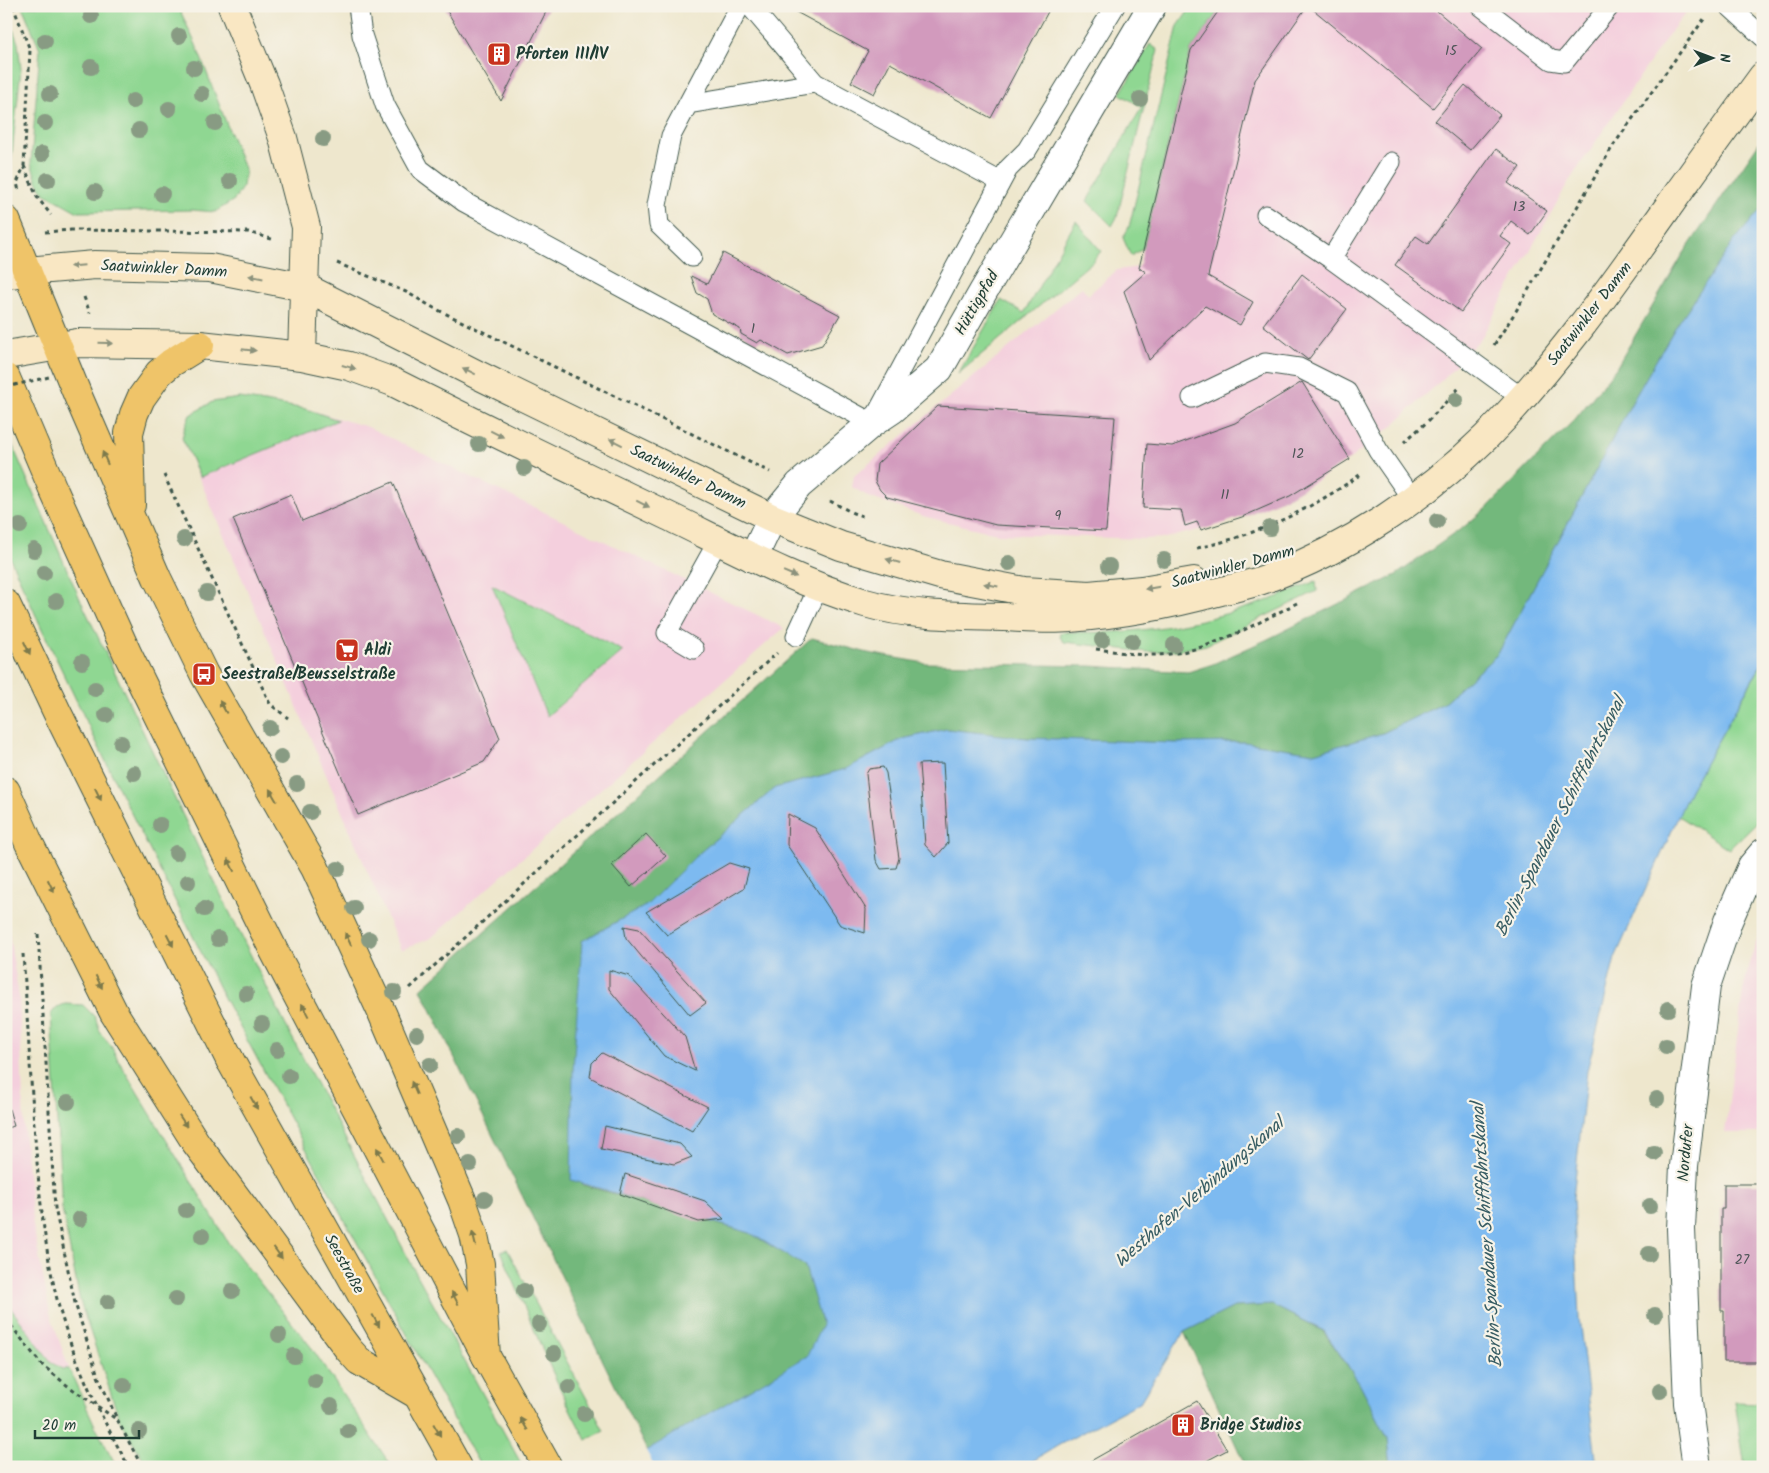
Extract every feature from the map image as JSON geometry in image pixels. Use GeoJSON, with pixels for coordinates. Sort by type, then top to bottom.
{"type":"FeatureCollection","features":[{"type":"Feature","properties":{"kind":"main road"},"geometry":{"type":"LineString","coordinates":[[232,6],[264,84],[283,138],[306,227],[302,356]]}},
{"type":"Feature","properties":{"kind":"main road","name":"Saatwinkler Damm"},"geometry":{"type":"LineString","coordinates":[[6,355],[77,343],[200,345],[302,356],[349,366],[393,382],[753,558],[819,586],[866,603],[916,614],[964,617],[1066,619],[1132,612],[1193,599],[1264,580],[1329,551],[1383,520],[1456,464],[1484,439],[1522,398],[1609,292],[1763,76]]}},
{"type":"Feature","properties":{"kind":"main road"},"geometry":{"type":"LineString","coordinates":[[6,220],[14,273],[48,347],[132,519],[157,578],[204,674],[316,868],[382,1013],[458,1191],[474,1235],[480,1264],[486,1356]]}},
{"type":"Feature","properties":{"kind":"main road","name":"Saatwinkler Damm"},"geometry":{"type":"LineString","coordinates":[[14,273],[95,265],[210,268],[304,287],[468,370],[772,518],[841,546],[940,575],[1024,591],[1089,595],[1142,590],[1198,580],[1257,564],[1383,520]]}},
{"type":"Feature","properties":{"kind":"main road"},"geometry":{"type":"LineString","coordinates":[[132,519],[129,433],[134,414],[146,391],[160,373],[171,363],[200,345]]}},
{"type":"Feature","properties":{"kind":"main road"},"geometry":{"type":"LineString","coordinates":[[6,378],[53,489],[128,656],[274,950],[486,1356],[548,1467]]}},
{"type":"Feature","properties":{"kind":"main road","name":"Seestraße"},"geometry":{"type":"LineString","coordinates":[[6,604],[230,1060],[458,1467]]}},
{"type":"Feature","properties":{"kind":"main road"},"geometry":{"type":"LineString","coordinates":[[6,791],[114,1013],[196,1142],[349,1350],[359,1361],[416,1394]]}},
{"type":"Feature","properties":{"kind":"street","name":"Hüttigpfad"},"geometry":{"type":"LineString","coordinates":[[753,558],[772,518],[799,486],[872,423],[893,409],[939,369],[1152,6]]}},
{"type":"Feature","properties":{"kind":"street","name":"Nordufer"},"geometry":{"type":"LineString","coordinates":[[1697,1467],[1688,1402],[1682,1229],[1684,1166],[1706,986],[1728,921],[1752,866],[1763,853]]}},
{"type":"Feature","properties":{"kind":"lane"},"geometry":{"type":"LineString","coordinates":[[358,6],[362,35],[385,105],[420,169],[464,202],[872,423],[1008,169],[1027,150],[1115,6]]}},
{"type":"Feature","properties":{"kind":"lane"},"geometry":{"type":"LineString","coordinates":[[692,257],[659,225],[657,205],[671,136],[740,6]]}},
{"type":"Feature","properties":{"kind":"lane"},"geometry":{"type":"LineString","coordinates":[[750,6],[815,83],[1001,182]]}},
{"type":"Feature","properties":{"kind":"lane"},"geometry":{"type":"LineString","coordinates":[[1481,6],[1550,60],[1564,62],[1610,6]]}},
{"type":"Feature","properties":{"kind":"lane"},"geometry":{"type":"LineString","coordinates":[[1729,6],[1763,36]]}},
{"type":"Feature","properties":{"kind":"lane"},"geometry":{"type":"LineString","coordinates":[[688,104],[815,83]]}},
{"type":"Feature","properties":{"kind":"lane"},"geometry":{"type":"LineString","coordinates":[[1331,259],[1390,162]]}},
{"type":"Feature","properties":{"kind":"lane"},"geometry":{"type":"LineString","coordinates":[[1266,215],[1331,259],[1522,398]]}},
{"type":"Feature","properties":{"kind":"lane"},"geometry":{"type":"LineString","coordinates":[[1192,398],[1264,363],[1299,368],[1347,392],[1378,450],[1412,499]]}},
{"type":"Feature","properties":{"kind":"lane"},"geometry":{"type":"LineString","coordinates":[[694,649],[666,633],[718,541]]}},
{"type":"Feature","properties":{"kind":"lane"},"geometry":{"type":"LineString","coordinates":[[796,636],[819,586]]}},
{"type":"Feature","properties":{"kind":"path"},"geometry":{"type":"LineString","coordinates":[[13,6],[30,50],[24,166],[37,197],[51,215]]}},
{"type":"Feature","properties":{"kind":"path"},"geometry":{"type":"LineString","coordinates":[[57,230],[248,232],[305,250],[406,292],[434,308],[722,448]]}},
{"type":"Feature","properties":{"kind":"path"},"geometry":{"type":"LineString","coordinates":[[82,292],[90,313]]}},
{"type":"Feature","properties":{"kind":"path"},"geometry":{"type":"LineString","coordinates":[[6,387],[49,377]]}},
{"type":"Feature","properties":{"kind":"path"},"geometry":{"type":"LineString","coordinates":[[164,469],[165,477],[270,704],[288,718]]}},
{"type":"Feature","properties":{"kind":"path"},"geometry":{"type":"LineString","coordinates":[[1090,648],[1146,655],[1178,653],[1206,647],[1298,603]]}},
{"type":"Feature","properties":{"kind":"path"},"geometry":{"type":"LineString","coordinates":[[410,988],[796,636]]}},
{"type":"Feature","properties":{"kind":"path"},"geometry":{"type":"LineString","coordinates":[[23,954],[34,1130],[42,1216],[52,1275],[61,1312],[82,1376],[128,1467]]}},
{"type":"Feature","properties":{"kind":"path"},"geometry":{"type":"LineString","coordinates":[[40,954],[56,1208],[75,1303],[98,1376],[117,1419],[142,1467]]}},
{"type":"Feature","properties":{"kind":"path"},"geometry":{"type":"LineString","coordinates":[[6,1319],[42,1364],[68,1386],[117,1419]]}},
{"type":"Feature","properties":{"kind":"shaded area"},"geometry":{"type":"Polygon","coordinates":[[[1222,6],[1691,6],[1669,34],[1569,181],[1481,338],[1443,379],[1391,427],[1350,459],[1315,482],[1264,508],[1220,525],[1165,538],[1141,539],[999,534],[926,517],[871,498],[852,487],[854,476],[1082,287],[1088,295],[1117,270],[1139,267],[1191,50],[1222,6]]]}},
{"type":"Feature","properties":{"kind":"shaded area"},"geometry":{"type":"Polygon","coordinates":[[[240,398],[306,409],[368,427],[784,628],[431,938],[401,950],[182,438],[190,415],[212,402],[240,398]]]}},
{"type":"Feature","properties":{"kind":"shaded area"},"geometry":{"type":"Polygon","coordinates":[[[6,915],[19,997],[24,1128],[33,1225],[50,1313],[69,1369],[62,1369],[52,1363],[6,1302],[6,915]]]}},
{"type":"Feature","properties":{"kind":"shaded area"},"geometry":{"type":"Polygon","coordinates":[[[1763,924],[1763,1133],[1725,1133],[1743,990],[1750,960],[1763,924]]]}},
{"type":"Feature","properties":{"kind":"green space"},"geometry":{"type":"Polygon","coordinates":[[[22,6],[178,6],[196,45],[245,171],[243,186],[234,200],[215,212],[192,210],[78,212],[44,193],[37,181],[31,163],[40,49],[22,6]]]}},
{"type":"Feature","properties":{"kind":"green space"},"geometry":{"type":"Polygon","coordinates":[[[1192,6],[1222,6],[1191,50],[1143,248],[1131,256],[1123,238],[1129,227],[1178,26],[1192,6]]]}},
{"type":"Feature","properties":{"kind":"green space"},"geometry":{"type":"Polygon","coordinates":[[[6,10],[18,43],[21,69],[10,172],[6,173],[6,10]]]}},
{"type":"Feature","properties":{"kind":"green space"},"geometry":{"type":"Polygon","coordinates":[[[1150,44],[1158,50],[1117,217],[1112,226],[1087,201],[1142,107],[1120,94],[1150,44]]]}},
{"type":"Feature","properties":{"kind":"green space"},"geometry":{"type":"Polygon","coordinates":[[[1763,137],[1763,207],[1734,241],[1675,328],[1635,397],[1498,654],[1442,704],[1383,733],[1314,753],[1244,742],[1174,743],[1027,738],[947,729],[902,739],[846,769],[775,788],[696,856],[647,905],[582,941],[583,1185],[750,1233],[805,1266],[823,1325],[808,1356],[647,1451],[421,989],[812,638],[868,653],[925,663],[1090,666],[1188,672],[1213,664],[1268,639],[1396,575],[1465,526],[1490,505],[1576,418],[1616,368],[1682,256],[1763,137]]]}},
{"type":"Feature","properties":{"kind":"green space"},"geometry":{"type":"Polygon","coordinates":[[[1076,221],[1101,251],[1092,262],[958,374],[1001,300],[1024,313],[1076,221]]]}},
{"type":"Feature","properties":{"kind":"green space"},"geometry":{"type":"Polygon","coordinates":[[[240,398],[306,409],[338,420],[200,477],[182,438],[190,415],[212,402],[240,398]]]}},
{"type":"Feature","properties":{"kind":"green space"},"geometry":{"type":"Polygon","coordinates":[[[6,431],[80,599],[216,885],[285,1024],[415,1271],[523,1467],[481,1467],[222,994],[120,791],[42,629],[6,549],[6,431]]]}},
{"type":"Feature","properties":{"kind":"green space"},"geometry":{"type":"Polygon","coordinates":[[[1316,581],[1317,591],[1206,645],[1179,650],[1147,652],[1064,642],[1060,637],[1060,633],[1063,632],[1139,630],[1191,622],[1267,601],[1316,581]]]}},
{"type":"Feature","properties":{"kind":"green space"},"geometry":{"type":"Polygon","coordinates":[[[492,585],[623,651],[547,716],[492,585]]]}},
{"type":"Feature","properties":{"kind":"green space"},"geometry":{"type":"Polygon","coordinates":[[[1763,662],[1763,816],[1729,849],[1678,816],[1690,790],[1763,662]]]}},
{"type":"Feature","properties":{"kind":"green space"},"geometry":{"type":"Polygon","coordinates":[[[65,1004],[83,1005],[95,1017],[101,1034],[110,1044],[229,1244],[311,1347],[392,1467],[148,1467],[120,1421],[80,1301],[62,1209],[51,1014],[57,1007],[65,1004]]]}},
{"type":"Feature","properties":{"kind":"green space"},"geometry":{"type":"Polygon","coordinates":[[[507,1249],[604,1431],[586,1440],[552,1370],[501,1251],[507,1249]]]}},
{"type":"Feature","properties":{"kind":"green space"},"geometry":{"type":"Polygon","coordinates":[[[6,1302],[52,1363],[62,1369],[69,1369],[96,1428],[117,1467],[6,1467],[6,1302]]]}},
{"type":"Feature","properties":{"kind":"green space"},"geometry":{"type":"Polygon","coordinates":[[[1272,1305],[1323,1331],[1359,1382],[1388,1438],[1391,1467],[1246,1467],[1184,1332],[1234,1307],[1272,1305]]]}},
{"type":"Feature","properties":{"kind":"green space"},"geometry":{"type":"Polygon","coordinates":[[[1735,1402],[1763,1403],[1763,1467],[1745,1467],[1735,1402]]]}},
{"type":"Feature","properties":{"kind":"water"},"geometry":{"type":"Polygon","coordinates":[[[1763,207],[1763,661],[1690,790],[1615,958],[1587,1071],[1573,1198],[1579,1318],[1597,1467],[1391,1467],[1388,1438],[1359,1382],[1324,1331],[1272,1305],[1234,1307],[1184,1332],[1140,1402],[1059,1445],[1023,1467],[618,1467],[807,1356],[822,1325],[805,1266],[750,1233],[571,1180],[573,1070],[582,941],[647,905],[696,856],[775,788],[846,769],[902,739],[947,729],[1027,738],[1174,743],[1244,742],[1314,753],[1383,733],[1442,704],[1498,654],[1635,397],[1675,328],[1734,241],[1763,207]]]}},
{"type":"Feature","properties":{"kind":"pier"},"geometry":{"type":"Polygon","coordinates":[[[645,1449],[655,1467],[616,1467],[617,1465],[645,1449]]]}},
{"type":"Feature","properties":{"kind":"building","name":"Pforten III/IV"},"geometry":{"type":"Polygon","coordinates":[[[444,6],[549,6],[501,101],[444,6]]]}},
{"type":"Feature","properties":{"kind":"building"},"geometry":{"type":"Polygon","coordinates":[[[785,6],[1051,6],[991,118],[890,63],[874,94],[851,82],[868,51],[785,6]]]}},
{"type":"Feature","properties":{"kind":"building"},"geometry":{"type":"Polygon","coordinates":[[[1222,6],[1307,6],[1255,80],[1208,276],[1253,302],[1240,325],[1205,306],[1149,360],[1124,291],[1146,272],[1139,268],[1191,50],[1222,6]]]}},
{"type":"Feature","properties":{"kind":"building"},"geometry":{"type":"Polygon","coordinates":[[[1309,6],[1431,6],[1482,49],[1433,108],[1309,6]]]}},
{"type":"Feature","properties":{"kind":"building"},"geometry":{"type":"Polygon","coordinates":[[[1465,85],[1500,115],[1470,150],[1435,121],[1465,85]]]}},
{"type":"Feature","properties":{"kind":"building"},"geometry":{"type":"Polygon","coordinates":[[[1496,149],[1520,167],[1508,183],[1547,211],[1530,235],[1511,221],[1500,236],[1511,244],[1461,312],[1395,265],[1416,236],[1428,244],[1496,149]]]}},
{"type":"Feature","properties":{"kind":"building"},"geometry":{"type":"Polygon","coordinates":[[[723,253],[840,315],[822,345],[788,355],[761,340],[757,343],[741,334],[740,329],[712,314],[707,299],[697,293],[691,276],[707,284],[723,253]]]}},
{"type":"Feature","properties":{"kind":"building"},"geometry":{"type":"Polygon","coordinates":[[[1302,274],[1347,309],[1308,360],[1263,325],[1302,274]]]}},
{"type":"Feature","properties":{"kind":"building"},"geometry":{"type":"Polygon","coordinates":[[[1302,382],[1350,459],[1290,496],[1242,517],[1201,530],[1197,522],[1185,526],[1181,510],[1143,508],[1147,444],[1172,446],[1235,423],[1302,382]]]}},
{"type":"Feature","properties":{"kind":"building"},"geometry":{"type":"Polygon","coordinates":[[[938,406],[1115,417],[1106,531],[996,525],[887,497],[875,481],[877,464],[938,406]]]}},
{"type":"Feature","properties":{"kind":"building"},"geometry":{"type":"Polygon","coordinates":[[[393,482],[500,738],[484,762],[358,815],[233,519],[291,494],[302,521],[393,482]]]}},
{"type":"Feature","properties":{"kind":"building"},"geometry":{"type":"Polygon","coordinates":[[[943,763],[948,843],[936,857],[925,845],[919,764],[943,763]]]}},
{"type":"Feature","properties":{"kind":"building"},"geometry":{"type":"Polygon","coordinates":[[[883,767],[886,773],[899,858],[896,868],[881,869],[876,860],[866,774],[869,769],[883,767]]]}},
{"type":"Feature","properties":{"kind":"building"},"geometry":{"type":"Polygon","coordinates":[[[788,814],[815,828],[866,909],[865,933],[840,925],[787,845],[788,814]]]}},
{"type":"Feature","properties":{"kind":"building"},"geometry":{"type":"Polygon","coordinates":[[[646,834],[666,856],[631,887],[612,865],[646,834]]]}},
{"type":"Feature","properties":{"kind":"building"},"geometry":{"type":"Polygon","coordinates":[[[729,863],[749,869],[744,888],[667,935],[646,912],[729,863]]]}},
{"type":"Feature","properties":{"kind":"building"},"geometry":{"type":"Polygon","coordinates":[[[624,926],[639,929],[706,1003],[690,1015],[626,938],[624,926]]]}},
{"type":"Feature","properties":{"kind":"building"},"geometry":{"type":"Polygon","coordinates":[[[609,970],[629,976],[685,1037],[695,1071],[664,1056],[609,989],[609,970]]]}},
{"type":"Feature","properties":{"kind":"building"},"geometry":{"type":"Polygon","coordinates":[[[602,1053],[708,1107],[692,1131],[590,1077],[592,1063],[602,1053]]]}},
{"type":"Feature","properties":{"kind":"building"},"geometry":{"type":"Polygon","coordinates":[[[6,1099],[14,1126],[6,1128],[6,1099]]]}},
{"type":"Feature","properties":{"kind":"building"},"geometry":{"type":"Polygon","coordinates":[[[605,1126],[680,1144],[692,1157],[674,1164],[601,1149],[605,1126]]]}},
{"type":"Feature","properties":{"kind":"building"},"geometry":{"type":"Polygon","coordinates":[[[625,1174],[705,1201],[724,1219],[699,1222],[620,1194],[625,1174]]]}},
{"type":"Feature","properties":{"kind":"building"},"geometry":{"type":"Polygon","coordinates":[[[1724,1184],[1763,1184],[1763,1362],[1724,1362],[1724,1311],[1721,1311],[1721,1209],[1724,1209],[1724,1184]]]}},
{"type":"Feature","properties":{"kind":"building","name":"Bridge Studios"},"geometry":{"type":"Polygon","coordinates":[[[1197,1401],[1227,1450],[1195,1467],[1080,1467],[1197,1401]]]}},
{"type":"Feature","properties":{"kind":"place","name":"Pforten III/IV"},"geometry":{"type":"Point","coordinates":[499,54]}},
{"type":"Feature","properties":{"kind":"place","name":"Aldi"},"geometry":{"type":"Point","coordinates":[347,650]}},
{"type":"Feature","properties":{"kind":"place","name":"Seestraße/Beusselstraße"},"geometry":{"type":"Point","coordinates":[204,674]}},
{"type":"Feature","properties":{"kind":"place","name":"Bridge Studios"},"geometry":{"type":"Point","coordinates":[1183,1425]}},
{"type":"Feature","properties":{"kind":"water label","name":"Berlin-Spandauer Schifffahrtskanal"},"geometry":{"type":"Point","coordinates":[1561,817]}},
{"type":"Feature","properties":{"kind":"water label","name":"Westhafen-Verbindungskanal"},"geometry":{"type":"Point","coordinates":[1200,1193]}},
{"type":"Feature","properties":{"kind":"water label","name":"Berlin-Spandauer Schifffahrtskanal"},"geometry":{"type":"Point","coordinates":[1488,1235]}}]}
